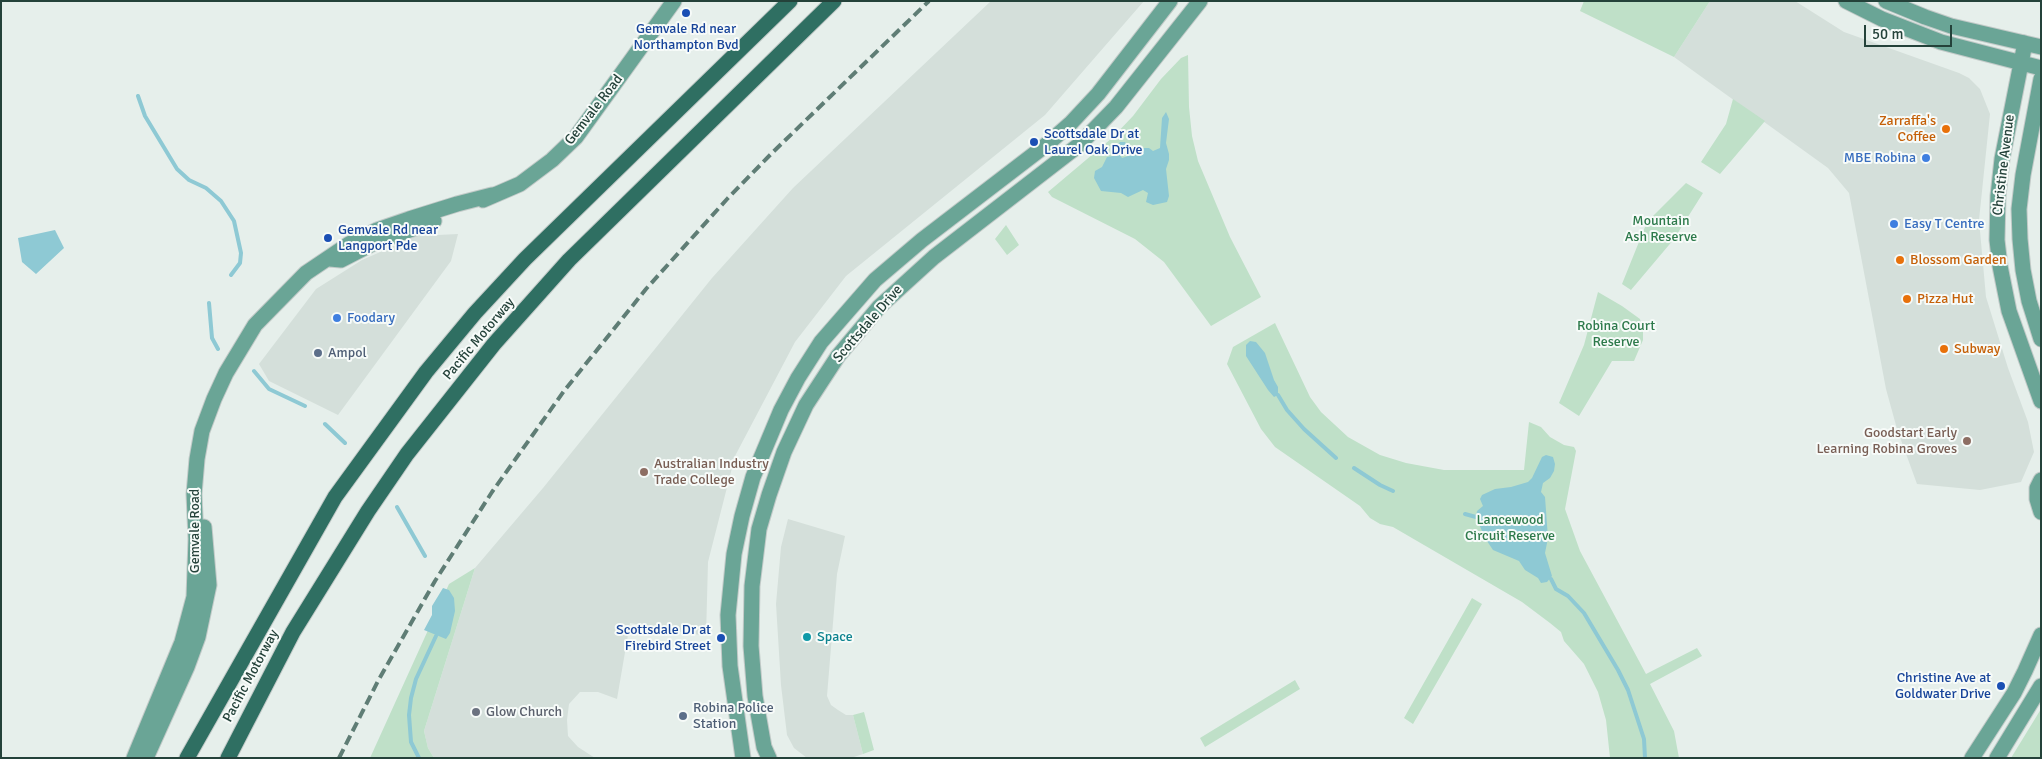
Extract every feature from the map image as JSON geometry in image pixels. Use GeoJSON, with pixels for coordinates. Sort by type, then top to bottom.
{"type":"FeatureCollection","features":[{"type":"Feature","properties":{"kind":"highway","name":"Pacific Motorway"},"geometry":{"type":"LineString","coordinates":[[187,758],[335,497],[426,372],[475,313],[525,259],[790,1]]}},
{"type":"Feature","properties":{"kind":"highway","name":"Pacific Motorway"},"geometry":{"type":"LineString","coordinates":[[228,758],[293,632],[368,511],[407,454],[494,344],[569,260],[834,1]]}},
{"type":"Feature","properties":{"kind":"main road","name":"Gemvale Road"},"geometry":{"type":"LineString","coordinates":[[134,758],[182,642],[194,597],[195,472],[207,415],[226,373],[255,325],[301,279],[326,258],[349,244],[377,230],[457,204],[492,195],[520,184],[552,160],[576,137],[674,1]]}},
{"type":"Feature","properties":{"kind":"main road","name":"Scottsdale Drive"},"geometry":{"type":"LineString","coordinates":[[743,758],[730,666],[728,615],[730,583],[742,516],[753,477],[765,444],[794,386],[821,342],[875,280],[922,240],[1046,145],[1070,124],[1098,94],[1170,1]]}},
{"type":"Feature","properties":{"kind":"main road","name":"Scottsdale Drive"},"geometry":{"type":"LineString","coordinates":[[769,758],[764,747],[755,696],[751,646],[752,586],[760,529],[769,495],[784,452],[806,405],[838,356],[879,306],[934,257],[1079,145],[1116,107],[1200,1]]}},
{"type":"Feature","properties":{"kind":"main road"},"geometry":{"type":"LineString","coordinates":[[1846,1],[1882,19],[1941,42],[2041,68]]}},
{"type":"Feature","properties":{"kind":"main road"},"geometry":{"type":"LineString","coordinates":[[1886,1],[1942,23],[2041,47]]}},
{"type":"Feature","properties":{"kind":"main road","name":"Christine Avenue"},"geometry":{"type":"LineString","coordinates":[[2024,43],[2002,159],[1997,214],[1998,253],[2004,293],[2021,350],[2041,401]]}},
{"type":"Feature","properties":{"kind":"main road","name":"Christine Avenue"},"geometry":{"type":"LineString","coordinates":[[2041,78],[2037,112],[2023,175],[2019,209],[2020,239],[2028,301],[2041,339]]}},
{"type":"Feature","properties":{"kind":"main road"},"geometry":{"type":"LineString","coordinates":[[2020,239],[2018,292],[2028,326],[2028,339],[2021,350]]}},
{"type":"Feature","properties":{"kind":"main road","name":"Gemvale Road"},"geometry":{"type":"LineString","coordinates":[[146,758],[187,667],[198,637],[209,585],[202,499],[204,465],[212,427],[231,381],[256,344],[269,313]]}},
{"type":"Feature","properties":{"kind":"main road"},"geometry":{"type":"LineString","coordinates":[[2041,480],[2037,499],[2041,512]]}},
{"type":"Feature","properties":{"kind":"main road"},"geometry":{"type":"LineString","coordinates":[[1972,758],[2014,693],[2026,671],[2041,635]]}},
{"type":"Feature","properties":{"kind":"main road"},"geometry":{"type":"LineString","coordinates":[[1997,758],[2041,686]]}},
{"type":"Feature","properties":{"kind":"shaded area"},"geometry":{"type":"Polygon","coordinates":[[[991,1],[1144,1],[1045,115],[846,276],[795,342],[735,456],[708,562],[706,636],[630,623],[617,699],[598,692],[580,692],[569,704],[568,736],[578,747],[595,758],[434,758],[428,748],[424,731],[475,568],[543,488],[712,278],[793,188],[991,1]]]}},
{"type":"Feature","properties":{"kind":"shaded area"},"geometry":{"type":"Polygon","coordinates":[[[1710,1],[1795,1],[1844,32],[1959,73],[1969,78],[1980,89],[1990,114],[1979,220],[1986,297],[2008,368],[2028,422],[2034,452],[2021,482],[1980,490],[1917,484],[1897,429],[1886,389],[1849,193],[1828,168],[1674,57],[1710,1]]]}},
{"type":"Feature","properties":{"kind":"shaded area"},"geometry":{"type":"Polygon","coordinates":[[[458,234],[451,261],[338,415],[269,381],[259,364],[316,289],[362,260],[417,236],[458,234]]]}},
{"type":"Feature","properties":{"kind":"shaded area"},"geometry":{"type":"Polygon","coordinates":[[[788,519],[845,536],[837,574],[827,696],[831,705],[846,715],[853,715],[863,754],[851,758],[807,758],[794,748],[787,735],[781,685],[776,604],[781,547],[788,519]]]}},
{"type":"Feature","properties":{"kind":"green space"},"geometry":{"type":"Polygon","coordinates":[[[1584,1],[1710,1],[1674,57],[1580,11],[1584,1]]]}},
{"type":"Feature","properties":{"kind":"green space"},"geometry":{"type":"Polygon","coordinates":[[[1188,55],[1189,107],[1192,136],[1198,161],[1230,237],[1261,297],[1211,326],[1164,262],[1135,239],[1052,197],[1048,192],[1112,138],[1133,116],[1161,79],[1181,58],[1188,55]]]}},
{"type":"Feature","properties":{"kind":"green space"},"geometry":{"type":"Polygon","coordinates":[[[1733,99],[1765,121],[1720,174],[1701,162],[1726,124],[1733,99]]]}},
{"type":"Feature","properties":{"kind":"green space","name":"Mountain Ash Reserve"},"geometry":{"type":"Polygon","coordinates":[[[1686,183],[1703,193],[1674,239],[1631,290],[1622,284],[1647,222],[1686,183]]]}},
{"type":"Feature","properties":{"kind":"green space"},"geometry":{"type":"Polygon","coordinates":[[[1006,225],[1019,245],[1007,255],[995,239],[1006,225]]]}},
{"type":"Feature","properties":{"kind":"green space","name":"Robina Court Reserve"},"geometry":{"type":"Polygon","coordinates":[[[1598,292],[1640,319],[1643,340],[1634,361],[1612,361],[1579,416],[1559,403],[1584,345],[1598,292]]]}},
{"type":"Feature","properties":{"kind":"green space","name":"Lancewood Circuit Reserve"},"geometry":{"type":"Polygon","coordinates":[[[1275,323],[1310,397],[1321,412],[1348,437],[1380,455],[1406,463],[1444,470],[1524,470],[1529,422],[1541,427],[1550,437],[1564,445],[1574,447],[1576,451],[1565,509],[1580,551],[1646,674],[1697,648],[1702,656],[1650,684],[1674,731],[1679,758],[1610,758],[1606,720],[1598,692],[1584,664],[1564,641],[1561,632],[1522,602],[1393,527],[1380,524],[1370,518],[1360,506],[1275,447],[1261,429],[1227,364],[1233,347],[1275,323]]]}},
{"type":"Feature","properties":{"kind":"green space"},"geometry":{"type":"Polygon","coordinates":[[[475,568],[424,731],[428,748],[434,758],[370,758],[449,584],[475,568]]]}},
{"type":"Feature","properties":{"kind":"green space"},"geometry":{"type":"Polygon","coordinates":[[[1472,598],[1482,604],[1413,724],[1404,718],[1472,598]]]}},
{"type":"Feature","properties":{"kind":"green space"},"geometry":{"type":"Polygon","coordinates":[[[1295,680],[1300,689],[1205,747],[1200,738],[1295,680]]]}},
{"type":"Feature","properties":{"kind":"green space"},"geometry":{"type":"Polygon","coordinates":[[[2041,709],[2041,758],[2011,758],[2041,709]]]}},
{"type":"Feature","properties":{"kind":"green space"},"geometry":{"type":"Polygon","coordinates":[[[864,712],[874,750],[863,754],[853,715],[864,712]]]}},
{"type":"Feature","properties":{"kind":"water"},"geometry":{"type":"Polygon","coordinates":[[[1166,112],[1169,119],[1166,143],[1169,154],[1166,169],[1169,196],[1167,202],[1153,205],[1146,202],[1148,193],[1143,190],[1128,197],[1121,193],[1101,191],[1094,178],[1095,171],[1102,167],[1107,157],[1113,156],[1116,152],[1115,148],[1120,142],[1125,142],[1128,147],[1120,155],[1122,158],[1134,154],[1138,148],[1149,148],[1153,151],[1160,148],[1162,118],[1166,112]]]}},
{"type":"Feature","properties":{"kind":"water"},"geometry":{"type":"Polygon","coordinates":[[[55,230],[64,248],[36,274],[22,262],[18,238],[55,230]]]}},
{"type":"Feature","properties":{"kind":"water"},"geometry":{"type":"Polygon","coordinates":[[[1250,341],[1256,342],[1265,353],[1278,387],[1278,395],[1274,397],[1246,356],[1246,345],[1250,341]]]}},
{"type":"Feature","properties":{"kind":"water"},"geometry":{"type":"Polygon","coordinates":[[[1546,455],[1553,457],[1555,464],[1550,478],[1543,483],[1541,492],[1545,497],[1548,538],[1545,553],[1552,576],[1547,582],[1541,583],[1538,578],[1525,570],[1519,561],[1493,550],[1485,538],[1476,517],[1477,511],[1483,506],[1480,499],[1482,495],[1495,489],[1528,482],[1532,478],[1542,457],[1546,455]]]}},
{"type":"Feature","properties":{"kind":"water"},"geometry":{"type":"Polygon","coordinates":[[[443,588],[449,590],[454,598],[455,611],[450,633],[446,639],[424,630],[432,615],[432,606],[443,588]]]}},
{"type":"Feature","properties":{"kind":"waterway"},"geometry":{"type":"LineString","coordinates":[[138,96],[145,116],[177,169],[189,180],[206,188],[221,201],[234,221],[241,253],[240,263],[231,275]]}},
{"type":"Feature","properties":{"kind":"waterway"},"geometry":{"type":"LineString","coordinates":[[209,303],[212,338],[218,349]]}},
{"type":"Feature","properties":{"kind":"waterway"},"geometry":{"type":"LineString","coordinates":[[254,371],[269,389],[305,406]]}},
{"type":"Feature","properties":{"kind":"waterway"},"geometry":{"type":"LineString","coordinates":[[1278,395],[1287,410],[1304,429],[1336,458]]}},
{"type":"Feature","properties":{"kind":"waterway"},"geometry":{"type":"LineString","coordinates":[[325,424],[345,443]]}},
{"type":"Feature","properties":{"kind":"waterway"},"geometry":{"type":"LineString","coordinates":[[1354,468],[1393,491]]}},
{"type":"Feature","properties":{"kind":"waterway"},"geometry":{"type":"LineString","coordinates":[[397,507],[425,556]]}},
{"type":"Feature","properties":{"kind":"waterway"},"geometry":{"type":"LineString","coordinates":[[1465,514],[1476,517]]}},
{"type":"Feature","properties":{"kind":"waterway"},"geometry":{"type":"LineString","coordinates":[[1551,579],[1556,589],[1568,596],[1584,613],[1618,670],[1628,690],[1644,739],[1645,758]]}},
{"type":"Feature","properties":{"kind":"waterway"},"geometry":{"type":"LineString","coordinates":[[419,758],[411,742],[409,715],[411,698],[416,679],[436,636]]}},
{"type":"Feature","properties":{"kind":"railway"},"geometry":{"type":"LineString","coordinates":[[339,758],[378,681],[435,581],[492,492],[564,391],[646,289],[728,198],[929,1]]}},
{"type":"Feature","properties":{"kind":"place","name":"Gemvale Rd near Northampton Bvd"},"geometry":{"type":"Point","coordinates":[686,13]}},
{"type":"Feature","properties":{"kind":"place","name":"Zarraffa's Coffee"},"geometry":{"type":"Point","coordinates":[1946,129]}},
{"type":"Feature","properties":{"kind":"place","name":"Scottsdale Dr at Laurel Oak Drive"},"geometry":{"type":"Point","coordinates":[1034,142]}},
{"type":"Feature","properties":{"kind":"place","name":"MBE Robina"},"geometry":{"type":"Point","coordinates":[1926,158]}},
{"type":"Feature","properties":{"kind":"place","name":"Easy T Centre"},"geometry":{"type":"Point","coordinates":[1894,224]}},
{"type":"Feature","properties":{"kind":"place","name":"Gemvale Rd near Langport Pde"},"geometry":{"type":"Point","coordinates":[328,238]}},
{"type":"Feature","properties":{"kind":"place","name":"Blossom Garden"},"geometry":{"type":"Point","coordinates":[1900,260]}},
{"type":"Feature","properties":{"kind":"place","name":"Pizza Hut"},"geometry":{"type":"Point","coordinates":[1907,299]}},
{"type":"Feature","properties":{"kind":"place","name":"Foodary"},"geometry":{"type":"Point","coordinates":[337,318]}},
{"type":"Feature","properties":{"kind":"place","name":"Subway"},"geometry":{"type":"Point","coordinates":[1944,349]}},
{"type":"Feature","properties":{"kind":"place","name":"Ampol"},"geometry":{"type":"Point","coordinates":[318,353]}},
{"type":"Feature","properties":{"kind":"place","name":"Goodstart Early Learning Robina Groves"},"geometry":{"type":"Point","coordinates":[1967,441]}},
{"type":"Feature","properties":{"kind":"place","name":"Australian Industry Trade College"},"geometry":{"type":"Point","coordinates":[644,472]}},
{"type":"Feature","properties":{"kind":"place","name":"Space"},"geometry":{"type":"Point","coordinates":[807,637]}},
{"type":"Feature","properties":{"kind":"place","name":"Scottsdale Dr at Firebird Street"},"geometry":{"type":"Point","coordinates":[721,638]}},
{"type":"Feature","properties":{"kind":"place","name":"Christine Ave at Goldwater Drive"},"geometry":{"type":"Point","coordinates":[2001,686]}},
{"type":"Feature","properties":{"kind":"place","name":"Glow Church"},"geometry":{"type":"Point","coordinates":[476,712]}},
{"type":"Feature","properties":{"kind":"place","name":"Robina Police Station"},"geometry":{"type":"Point","coordinates":[683,716]}}]}
